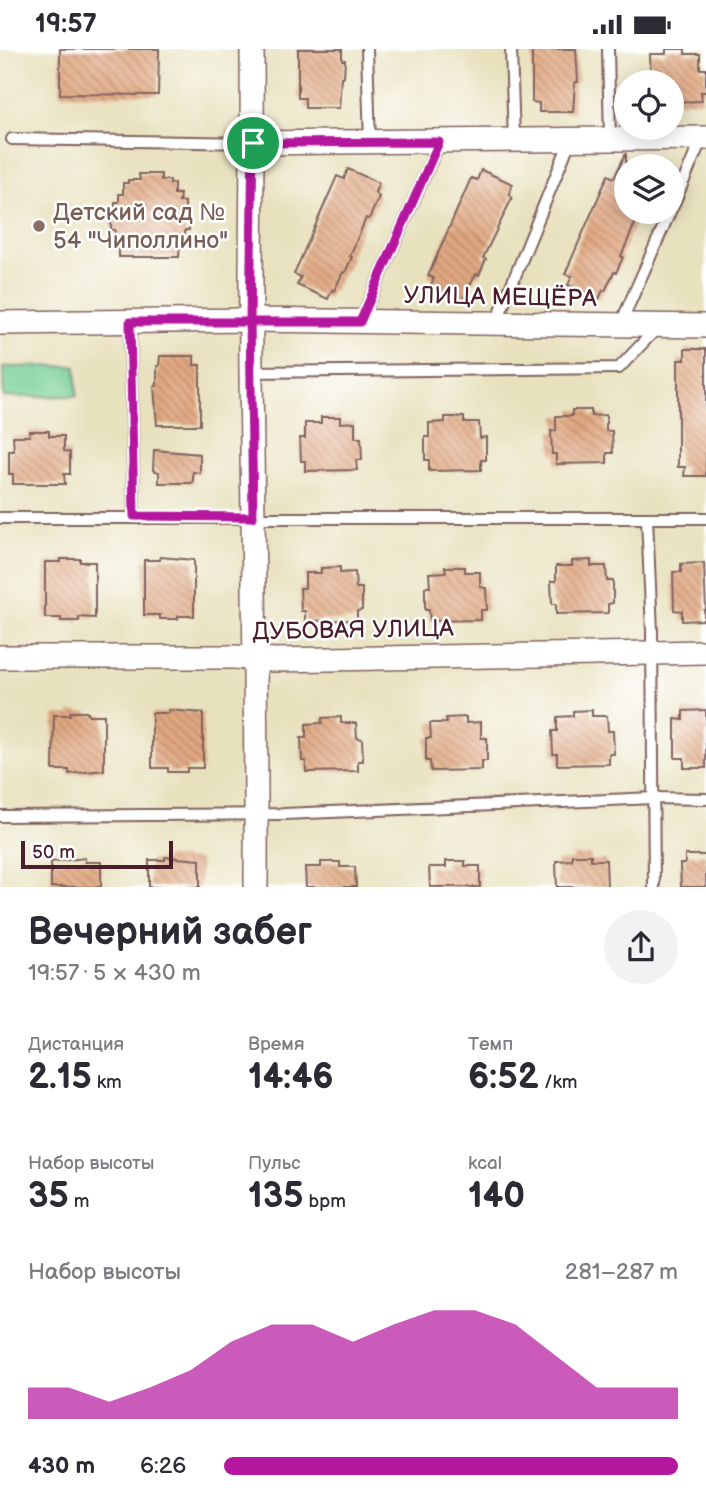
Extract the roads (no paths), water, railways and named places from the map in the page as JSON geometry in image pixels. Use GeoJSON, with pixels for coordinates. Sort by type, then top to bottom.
{"type":"FeatureCollection","features":[{"type":"Feature","properties":{"kind":"street"},"geometry":{"type":"LineString","coordinates":[[252,49],[250,320],[256,659],[256,887]]}},
{"type":"Feature","properties":{"kind":"street"},"geometry":{"type":"LineString","coordinates":[[253,143],[704,138]]}},
{"type":"Feature","properties":{"kind":"street","name":"УЛИЦА МЕЩЁРА"},"geometry":{"type":"LineString","coordinates":[[0,323],[250,320],[706,325]]}},
{"type":"Feature","properties":{"kind":"street","name":"ДУБОВАЯ УЛИЦА"},"geometry":{"type":"LineString","coordinates":[[0,657],[256,659],[706,652]]}},
{"type":"Feature","properties":{"kind":"lane"},"geometry":{"type":"LineString","coordinates":[[367,49],[370,143]]}},
{"type":"Feature","properties":{"kind":"lane"},"geometry":{"type":"LineString","coordinates":[[511,49],[514,142]]}},
{"type":"Feature","properties":{"kind":"lane"},"geometry":{"type":"LineString","coordinates":[[608,49],[610,140]]}},
{"type":"Feature","properties":{"kind":"lane"},"geometry":{"type":"LineString","coordinates":[[684,182],[704,138]]}},
{"type":"Feature","properties":{"kind":"lane"},"geometry":{"type":"LineString","coordinates":[[12,139],[253,143]]}},
{"type":"Feature","properties":{"kind":"lane"},"geometry":{"type":"LineString","coordinates":[[496,323],[569,141]]}},
{"type":"Feature","properties":{"kind":"lane"},"geometry":{"type":"LineString","coordinates":[[360,322],[439,142]]}},
{"type":"Feature","properties":{"kind":"lane"},"geometry":{"type":"LineString","coordinates":[[620,325],[665,224]]}},
{"type":"Feature","properties":{"kind":"lane"},"geometry":{"type":"LineString","coordinates":[[130,322],[134,516]]}},
{"type":"Feature","properties":{"kind":"lane"},"geometry":{"type":"LineString","coordinates":[[251,372],[619,368],[659,325]]}},
{"type":"Feature","properties":{"kind":"lane"},"geometry":{"type":"LineString","coordinates":[[0,518],[706,518]]}},
{"type":"Feature","properties":{"kind":"lane"},"geometry":{"type":"LineString","coordinates":[[647,518],[654,887]]}},
{"type":"Feature","properties":{"kind":"lane"},"geometry":{"type":"LineString","coordinates":[[0,816],[257,813],[654,798],[706,799]]}},
{"type":"Feature","properties":{"kind":"place","name":"Детский сад № 54 \"Чиполлино\""},"geometry":{"type":"Point","coordinates":[39,226]}}]}
